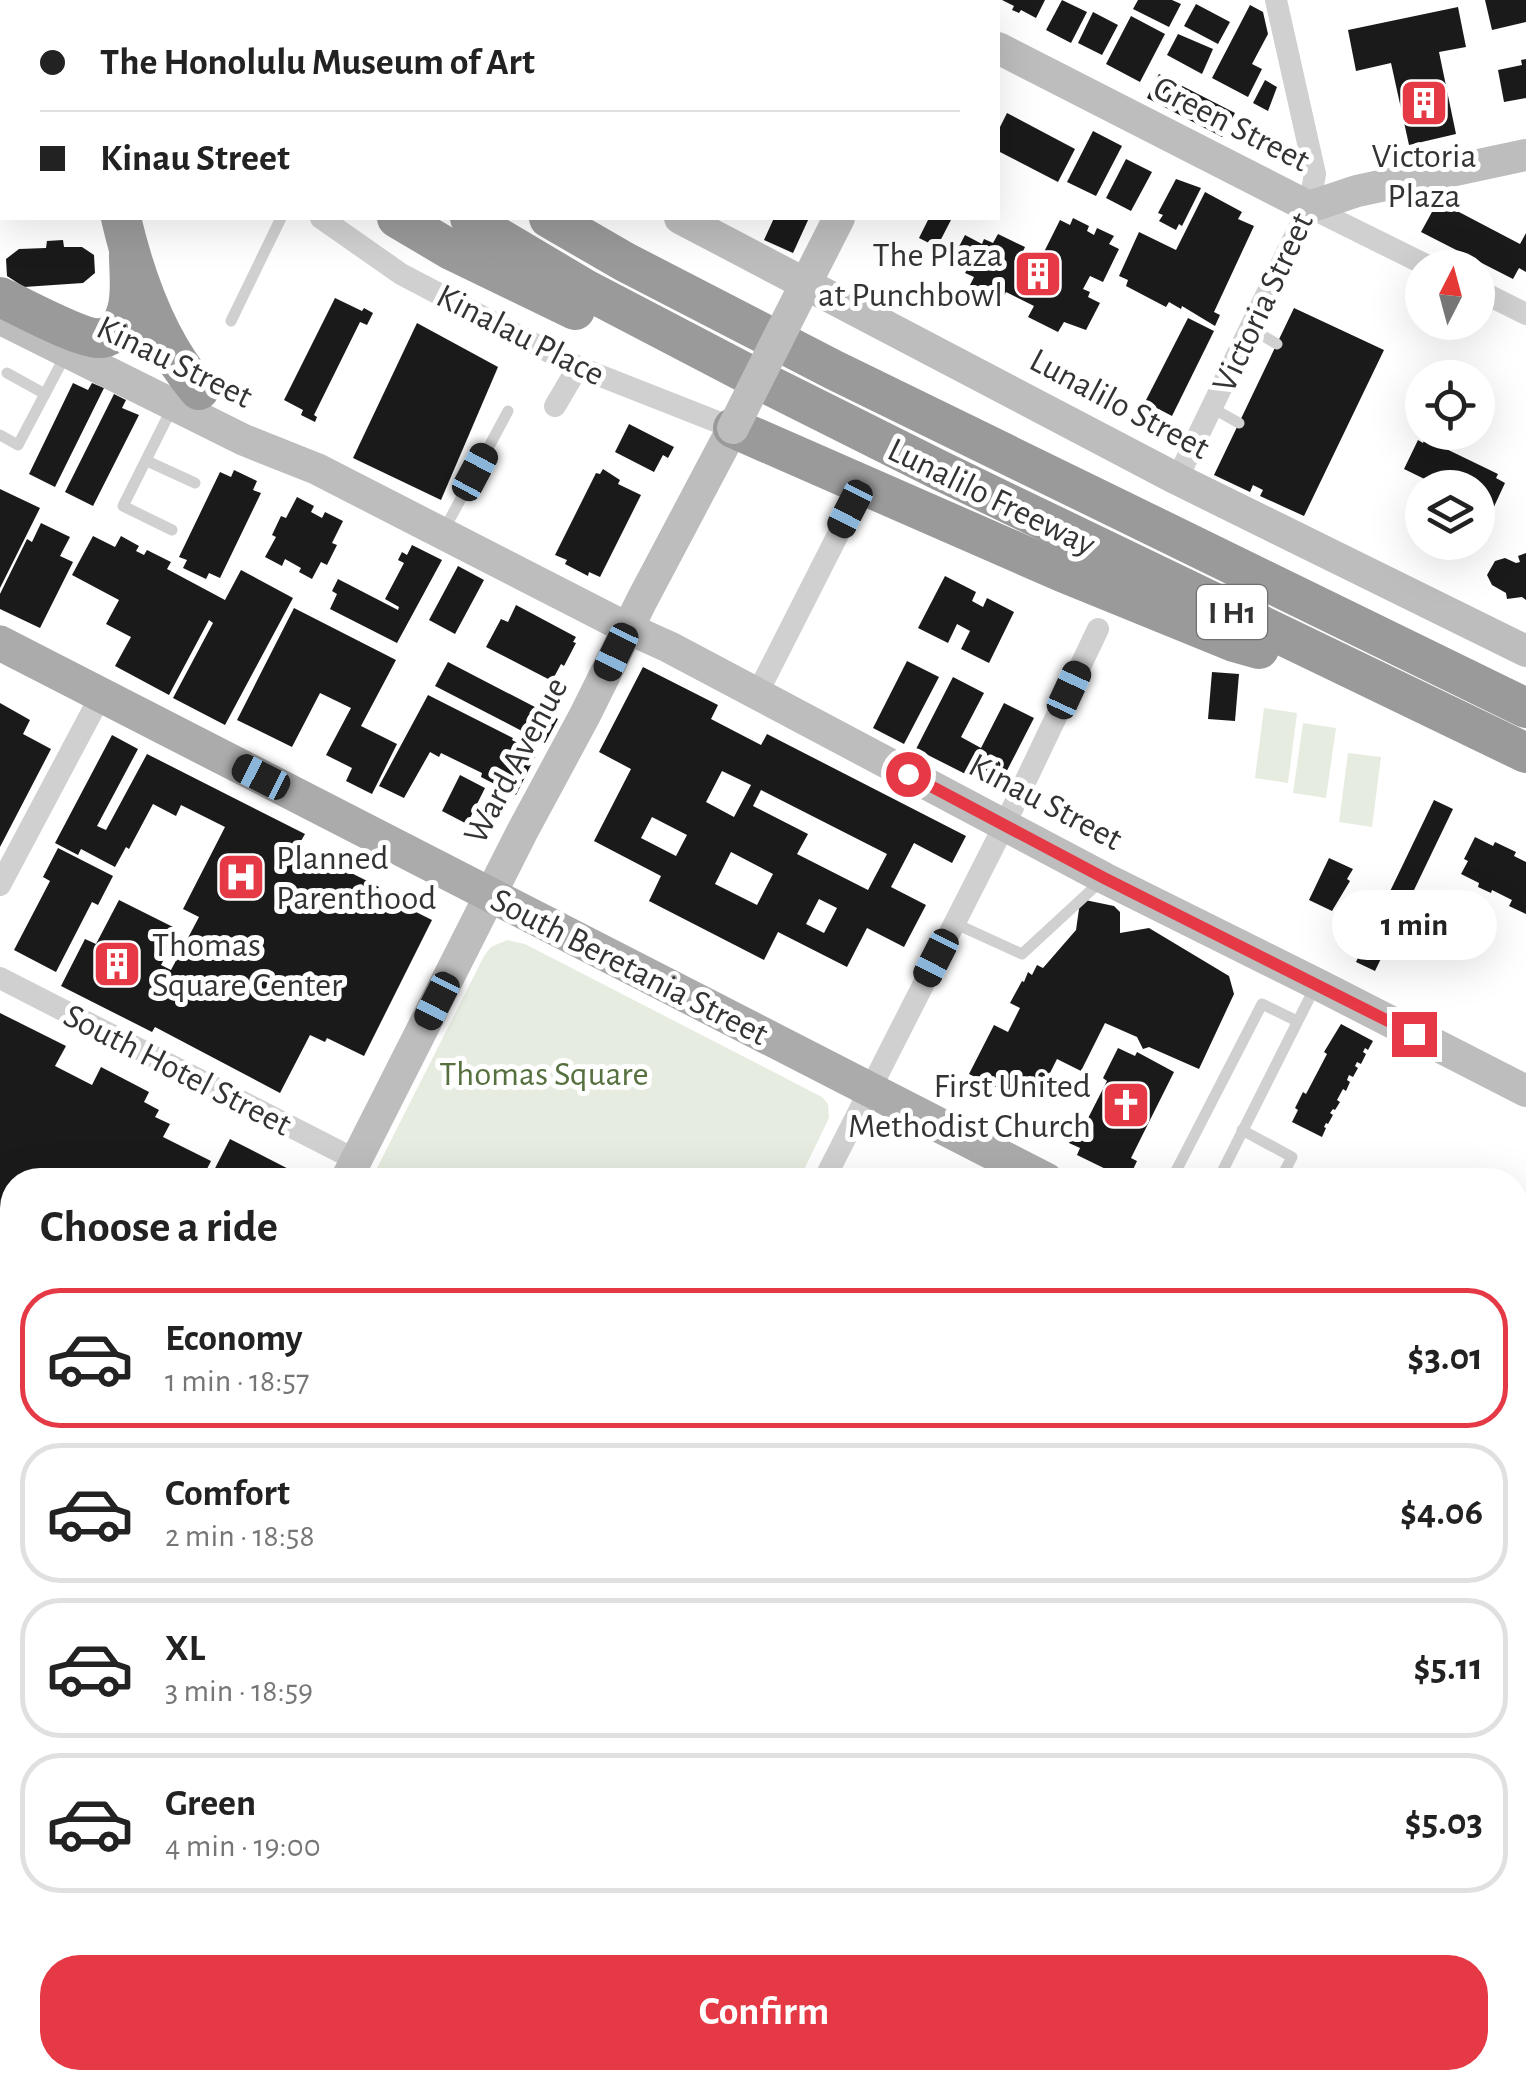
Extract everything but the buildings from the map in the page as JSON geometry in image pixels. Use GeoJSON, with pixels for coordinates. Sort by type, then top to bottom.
{"type":"FeatureCollection","features":[{"type":"Feature","properties":{"kind":"highway"},"geometry":{"type":"LineString","coordinates":[[401,220],[450,250],[602,323],[704,381],[939,470]]}},
{"type":"Feature","properties":{"kind":"highway","name":"Lunalilo Freeway"},"geometry":{"type":"LineString","coordinates":[[473,220],[585,289],[765,383],[1526,753]]}},
{"type":"Feature","properties":{"kind":"highway","name":"Lunalilo Freeway"},"geometry":{"type":"LineString","coordinates":[[552,220],[727,316],[1526,708]]}},
{"type":"Feature","properties":{"kind":"highway"},"geometry":{"type":"LineString","coordinates":[[590,220],[1053,477]]}},
{"type":"Feature","properties":{"kind":"highway"},"geometry":{"type":"LineString","coordinates":[[0,297],[84,336],[101,338],[113,333],[129,306],[125,236]]}},
{"type":"Feature","properties":{"kind":"highway"},"geometry":{"type":"LineString","coordinates":[[125,236],[158,325],[181,369],[186,398]]}},
{"type":"Feature","properties":{"kind":"highway"},"geometry":{"type":"LineString","coordinates":[[733,428],[1062,572],[1234,642],[1370,679]]}},
{"type":"Feature","properties":{"kind":"highway"},"geometry":{"type":"LineString","coordinates":[[1150,525],[1526,683]]}},
{"type":"Feature","properties":{"kind":"main road","name":"Green Street"},"geometry":{"type":"LineString","coordinates":[[1000,49],[1309,208]]}},
{"type":"Feature","properties":{"kind":"main road"},"geometry":{"type":"LineString","coordinates":[[1309,208],[1358,191],[1526,155]]}},
{"type":"Feature","properties":{"kind":"main road","name":"Lunalilo Street"},"geometry":{"type":"LineString","coordinates":[[684,220],[1177,479],[1272,521],[1526,651]]}},
{"type":"Feature","properties":{"kind":"main road","name":"Ward Avenue"},"geometry":{"type":"LineString","coordinates":[[352,1168],[838,220]]}},
{"type":"Feature","properties":{"kind":"main road","name":"Kinau Street"},"geometry":{"type":"LineString","coordinates":[[0,318],[67,352],[182,381],[186,398],[207,399],[316,469],[669,647],[1104,878],[1526,1091]]}},
{"type":"Feature","properties":{"kind":"main road","name":"South Beretania Street"},"geometry":{"type":"LineString","coordinates":[[0,643],[1023,1168]]}},
{"type":"Feature","properties":{"kind":"street","name":"Victoria Street"},"geometry":{"type":"LineString","coordinates":[[1177,479],[1309,208],[1315,174],[1276,0]]}},
{"type":"Feature","properties":{"kind":"street","name":"Green Street"},"geometry":{"type":"LineString","coordinates":[[1309,208],[1405,255]]}},
{"type":"Feature","properties":{"kind":"street","name":"Kinalau Place"},"geometry":{"type":"LineString","coordinates":[[324,220],[401,274],[578,367],[733,428]]}},
{"type":"Feature","properties":{"kind":"street"},"geometry":{"type":"LineString","coordinates":[[1495,298],[1526,314]]}},
{"type":"Feature","properties":{"kind":"street"},"geometry":{"type":"LineString","coordinates":[[555,406],[578,367]]}},
{"type":"Feature","properties":{"kind":"street"},"geometry":{"type":"LineString","coordinates":[[757,694],[850,509]]}},
{"type":"Feature","properties":{"kind":"street"},"geometry":{"type":"LineString","coordinates":[[830,1168],[1005,824],[1098,629]]}},
{"type":"Feature","properties":{"kind":"street"},"geometry":{"type":"LineString","coordinates":[[0,885],[101,696]]}},
{"type":"Feature","properties":{"kind":"street","name":"South Hotel Street"},"geometry":{"type":"LineString","coordinates":[[0,978],[347,1168]]}},
{"type":"Feature","properties":{"kind":"lane"},"geometry":{"type":"LineString","coordinates":[[231,321],[279,220]]}},
{"type":"Feature","properties":{"kind":"lane"},"geometry":{"type":"LineString","coordinates":[[1250,328],[1277,344]]}},
{"type":"Feature","properties":{"kind":"lane"},"geometry":{"type":"LineString","coordinates":[[0,435],[18,446],[67,352]]}},
{"type":"Feature","properties":{"kind":"lane"},"geometry":{"type":"LineString","coordinates":[[7,373],[46,394]]}},
{"type":"Feature","properties":{"kind":"lane"},"geometry":{"type":"LineString","coordinates":[[172,530],[123,506],[186,398]]}},
{"type":"Feature","properties":{"kind":"lane"},"geometry":{"type":"LineString","coordinates":[[1212,408],[1239,423]]}},
{"type":"Feature","properties":{"kind":"lane"},"geometry":{"type":"LineString","coordinates":[[442,534],[508,410]]}},
{"type":"Feature","properties":{"kind":"lane"},"geometry":{"type":"LineString","coordinates":[[147,461],[195,483]]}},
{"type":"Feature","properties":{"kind":"lane"},"geometry":{"type":"LineString","coordinates":[[954,923],[1022,954],[1104,878]]}},
{"type":"Feature","properties":{"kind":"lane"},"geometry":{"type":"LineString","coordinates":[[1224,1168],[1317,983]]}},
{"type":"Feature","properties":{"kind":"lane"},"geometry":{"type":"LineString","coordinates":[[1176,1168],[1262,1004],[1297,1020]]}},
{"type":"Feature","properties":{"kind":"lane"},"geometry":{"type":"LineString","coordinates":[[1242,1130],[1292,1157],[1286,1168]]}},
{"type":"Feature","properties":{"kind":"green space"},"geometry":{"type":"Polygon","coordinates":[[[1264,708],[1297,713],[1288,783],[1255,778],[1264,708]]]}},
{"type":"Feature","properties":{"kind":"green space"},"geometry":{"type":"Polygon","coordinates":[[[1303,723],[1336,728],[1326,798],[1293,793],[1303,723]]]}},
{"type":"Feature","properties":{"kind":"green space"},"geometry":{"type":"Polygon","coordinates":[[[1348,753],[1381,757],[1372,827],[1339,822],[1348,753]]]}},
{"type":"Feature","properties":{"kind":"green space","name":"Thomas Square"},"geometry":{"type":"Polygon","coordinates":[[[507,940],[525,944],[822,1097],[828,1104],[829,1118],[805,1168],[377,1168],[491,947],[507,940]]]}},
{"type":"Feature","properties":{"kind":"place","name":"Victoria Plaza"},"geometry":{"type":"Point","coordinates":[1424,103]}},
{"type":"Feature","properties":{"kind":"place","name":"The Plaza at Punchbowl"},"geometry":{"type":"Point","coordinates":[1038,274]}},
{"type":"Feature","properties":{"kind":"place","name":"Planned Parenthood"},"geometry":{"type":"Point","coordinates":[241,877]}},
{"type":"Feature","properties":{"kind":"place","name":"Thomas Square Center"},"geometry":{"type":"Point","coordinates":[117,964]}},
{"type":"Feature","properties":{"kind":"place","name":"First United Methodist Church"},"geometry":{"type":"Point","coordinates":[1126,1105]}},
{"type":"Feature","properties":{"kind":"route"},"geometry":{"type":"LineString","coordinates":[[908,774],[1414,1034]]}}]}
